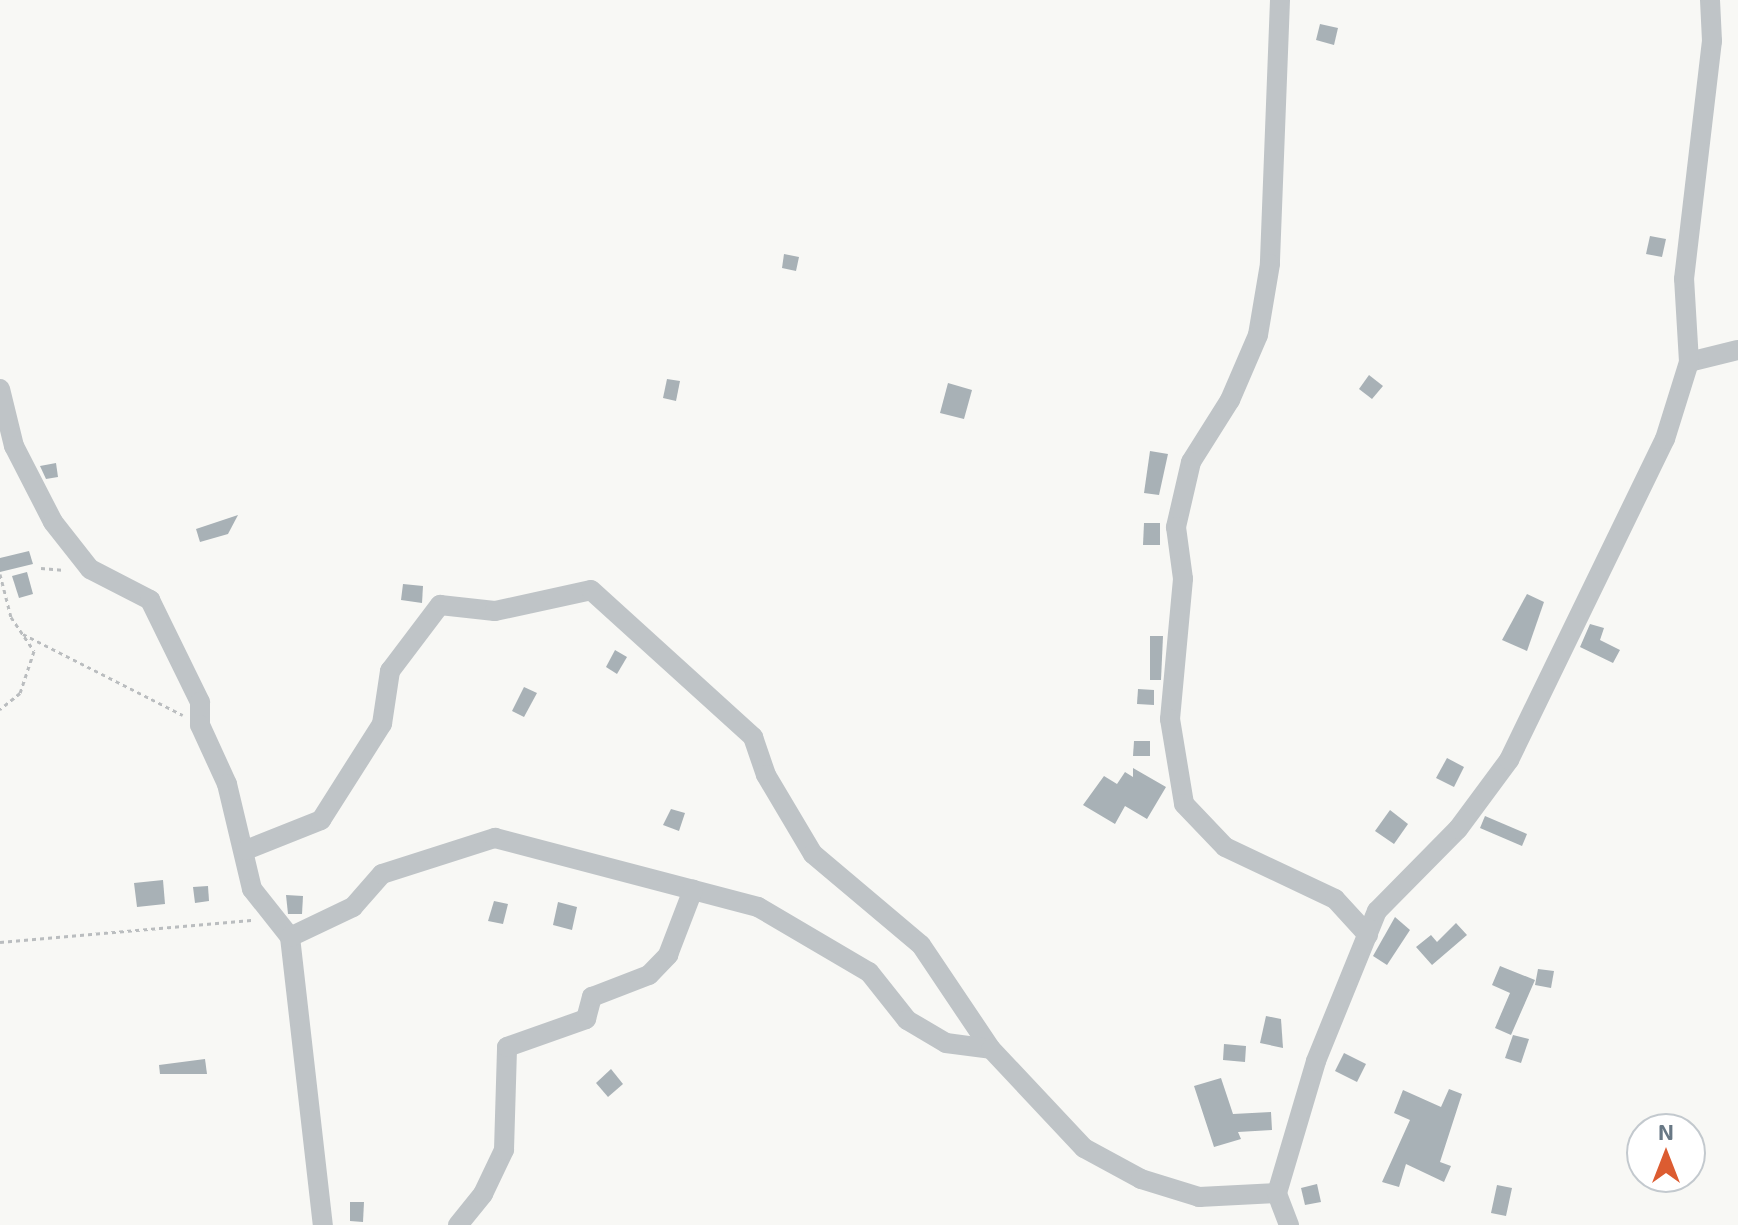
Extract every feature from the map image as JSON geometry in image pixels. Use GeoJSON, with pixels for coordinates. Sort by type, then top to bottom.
{"type":"FeatureCollection","features":[{"type":"Feature","properties":{"kind":"street"},"geometry":{"type":"LineString","coordinates":[[1280,0],[1270,264],[1258,335],[1230,400],[1191,462],[1176,527],[1183,579],[1170,719],[1184,804],[1225,847],[1335,899],[1368,935]]}},
{"type":"Feature","properties":{"kind":"street"},"geometry":{"type":"LineString","coordinates":[[1289,1225],[1277,1193],[1316,1061],[1377,911],[1458,829],[1509,760],[1665,439],[1689,362],[1684,279],[1712,41],[1710,0]]}},
{"type":"Feature","properties":{"kind":"street"},"geometry":{"type":"LineString","coordinates":[[1689,362],[1738,350]]}},
{"type":"Feature","properties":{"kind":"street"},"geometry":{"type":"LineString","coordinates":[[0,389],[14,446],[53,522],[90,569],[150,600],[200,702],[200,725],[246,850],[252,889],[270,917],[290,937],[323,1225]]}},
{"type":"Feature","properties":{"kind":"street"},"geometry":{"type":"LineString","coordinates":[[246,850],[321,820],[382,724],[390,671],[440,605],[495,611],[591,590],[753,737],[766,775],[813,854],[921,945],[991,1049],[1084,1148],[1141,1179],[1199,1197],[1277,1193]]}},
{"type":"Feature","properties":{"kind":"street"},"geometry":{"type":"LineString","coordinates":[[290,937],[353,907],[382,874],[495,838],[758,907],[869,972],[907,1020],[946,1043],[991,1049]]}},
{"type":"Feature","properties":{"kind":"street"},"geometry":{"type":"LineString","coordinates":[[458,1225],[483,1194],[504,1150],[507,1047],[586,1019],[592,997],[649,975],[668,955],[693,890]]}},
{"type":"Feature","properties":{"kind":"path"},"geometry":{"type":"LineString","coordinates":[[0,574],[23,634],[34,651],[29,676],[0,709]]}},
{"type":"Feature","properties":{"kind":"path"},"geometry":{"type":"LineString","coordinates":[[23,634],[200,725]]}},
{"type":"Feature","properties":{"kind":"path"},"geometry":{"type":"LineString","coordinates":[[0,942],[270,917]]}},
{"type":"Feature","properties":{"kind":"building"},"geometry":{"type":"Polygon","coordinates":[[[1320,24],[1338,28],[1334,45],[1316,40],[1320,24]]]}},
{"type":"Feature","properties":{"kind":"building"},"geometry":{"type":"Polygon","coordinates":[[[1650,236],[1666,239],[1662,257],[1646,254],[1650,236]]]}},
{"type":"Feature","properties":{"kind":"building"},"geometry":{"type":"Polygon","coordinates":[[[784,254],[799,257],[796,271],[782,268],[784,254]]]}},
{"type":"Feature","properties":{"kind":"building"},"geometry":{"type":"Polygon","coordinates":[[[1369,375],[1383,386],[1372,399],[1359,389],[1369,375]]]}},
{"type":"Feature","properties":{"kind":"building"},"geometry":{"type":"Polygon","coordinates":[[[667,379],[680,381],[676,401],[663,398],[667,379]]]}},
{"type":"Feature","properties":{"kind":"building"},"geometry":{"type":"Polygon","coordinates":[[[948,383],[972,390],[964,419],[940,413],[948,383]]]}},
{"type":"Feature","properties":{"kind":"building"},"geometry":{"type":"Polygon","coordinates":[[[1150,451],[1168,454],[1159,495],[1144,493],[1150,451]]]}},
{"type":"Feature","properties":{"kind":"building"},"geometry":{"type":"Polygon","coordinates":[[[56,463],[58,477],[46,479],[40,466],[56,463]]]}},
{"type":"Feature","properties":{"kind":"building"},"geometry":{"type":"Polygon","coordinates":[[[238,515],[228,534],[200,542],[196,529],[238,515]]]}},
{"type":"Feature","properties":{"kind":"building"},"geometry":{"type":"Polygon","coordinates":[[[1144,523],[1160,523],[1160,545],[1143,545],[1144,523]]]}},
{"type":"Feature","properties":{"kind":"building"},"geometry":{"type":"Polygon","coordinates":[[[29,551],[33,564],[0,572],[0,558],[29,551]]]}},
{"type":"Feature","properties":{"kind":"building"},"geometry":{"type":"Polygon","coordinates":[[[27,572],[33,594],[19,598],[12,576],[27,572]]]}},
{"type":"Feature","properties":{"kind":"building"},"geometry":{"type":"Polygon","coordinates":[[[403,584],[423,586],[422,603],[401,600],[403,584]]]}},
{"type":"Feature","properties":{"kind":"building"},"geometry":{"type":"Polygon","coordinates":[[[1527,594],[1544,602],[1527,651],[1502,640],[1527,594]]]}},
{"type":"Feature","properties":{"kind":"building"},"geometry":{"type":"Polygon","coordinates":[[[1590,624],[1604,628],[1600,640],[1620,650],[1613,663],[1580,647],[1590,624]]]}},
{"type":"Feature","properties":{"kind":"building"},"geometry":{"type":"Polygon","coordinates":[[[1150,636],[1163,636],[1161,680],[1150,680],[1150,636]]]}},
{"type":"Feature","properties":{"kind":"building"},"geometry":{"type":"Polygon","coordinates":[[[615,650],[627,657],[617,674],[606,667],[615,650]]]}},
{"type":"Feature","properties":{"kind":"building"},"geometry":{"type":"Polygon","coordinates":[[[524,687],[537,693],[524,717],[512,711],[524,687]]]}},
{"type":"Feature","properties":{"kind":"building"},"geometry":{"type":"Polygon","coordinates":[[[1138,689],[1154,690],[1154,705],[1137,704],[1138,689]]]}},
{"type":"Feature","properties":{"kind":"building"},"geometry":{"type":"Polygon","coordinates":[[[1134,741],[1150,741],[1150,756],[1133,756],[1134,741]]]}},
{"type":"Feature","properties":{"kind":"building"},"geometry":{"type":"Polygon","coordinates":[[[1447,758],[1464,767],[1454,787],[1436,778],[1447,758]]]}},
{"type":"Feature","properties":{"kind":"building"},"geometry":{"type":"Polygon","coordinates":[[[1133,768],[1166,787],[1147,819],[1125,806],[1115,824],[1083,805],[1104,776],[1117,784],[1125,772],[1133,777],[1133,768]]]}},
{"type":"Feature","properties":{"kind":"building"},"geometry":{"type":"Polygon","coordinates":[[[671,809],[685,813],[679,831],[663,825],[671,809]]]}},
{"type":"Feature","properties":{"kind":"building"},"geometry":{"type":"Polygon","coordinates":[[[1390,810],[1408,824],[1394,844],[1375,831],[1390,810]]]}},
{"type":"Feature","properties":{"kind":"building"},"geometry":{"type":"Polygon","coordinates":[[[1485,816],[1527,834],[1522,846],[1480,828],[1485,816]]]}},
{"type":"Feature","properties":{"kind":"building"},"geometry":{"type":"Polygon","coordinates":[[[163,880],[165,904],[137,907],[134,883],[163,880]]]}},
{"type":"Feature","properties":{"kind":"building"},"geometry":{"type":"Polygon","coordinates":[[[208,886],[209,901],[195,903],[193,887],[208,886]]]}},
{"type":"Feature","properties":{"kind":"building"},"geometry":{"type":"Polygon","coordinates":[[[286,895],[303,896],[302,914],[288,914],[286,895]]]}},
{"type":"Feature","properties":{"kind":"building"},"geometry":{"type":"Polygon","coordinates":[[[494,901],[508,904],[503,924],[488,921],[494,901]]]}},
{"type":"Feature","properties":{"kind":"building"},"geometry":{"type":"Polygon","coordinates":[[[558,902],[577,907],[572,930],[553,925],[558,902]]]}},
{"type":"Feature","properties":{"kind":"building"},"geometry":{"type":"Polygon","coordinates":[[[1395,917],[1410,930],[1387,965],[1373,956],[1395,917]]]}},
{"type":"Feature","properties":{"kind":"building"},"geometry":{"type":"Polygon","coordinates":[[[1456,923],[1467,935],[1432,965],[1416,947],[1431,935],[1437,942],[1456,923]]]}},
{"type":"Feature","properties":{"kind":"building"},"geometry":{"type":"Polygon","coordinates":[[[1500,966],[1535,980],[1511,1035],[1495,1028],[1510,993],[1492,985],[1500,966]]]}},
{"type":"Feature","properties":{"kind":"building"},"geometry":{"type":"Polygon","coordinates":[[[1538,969],[1554,971],[1551,988],[1535,985],[1538,969]]]}},
{"type":"Feature","properties":{"kind":"building"},"geometry":{"type":"Polygon","coordinates":[[[1266,1016],[1281,1019],[1283,1048],[1260,1043],[1266,1016]]]}},
{"type":"Feature","properties":{"kind":"building"},"geometry":{"type":"Polygon","coordinates":[[[1513,1035],[1529,1039],[1521,1063],[1505,1058],[1513,1035]]]}},
{"type":"Feature","properties":{"kind":"building"},"geometry":{"type":"Polygon","coordinates":[[[1224,1044],[1246,1046],[1245,1062],[1223,1060],[1224,1044]]]}},
{"type":"Feature","properties":{"kind":"building"},"geometry":{"type":"Polygon","coordinates":[[[1344,1053],[1366,1064],[1357,1082],[1335,1071],[1344,1053]]]}},
{"type":"Feature","properties":{"kind":"building"},"geometry":{"type":"Polygon","coordinates":[[[205,1059],[207,1074],[160,1074],[159,1065],[205,1059]]]}},
{"type":"Feature","properties":{"kind":"building"},"geometry":{"type":"Polygon","coordinates":[[[611,1069],[623,1084],[608,1097],[596,1083],[611,1069]]]}},
{"type":"Feature","properties":{"kind":"building"},"geometry":{"type":"Polygon","coordinates":[[[1221,1078],[1233,1114],[1271,1112],[1272,1130],[1238,1132],[1241,1139],[1214,1147],[1194,1086],[1221,1078]]]}},
{"type":"Feature","properties":{"kind":"building"},"geometry":{"type":"Polygon","coordinates":[[[1449,1089],[1462,1094],[1440,1162],[1451,1166],[1444,1182],[1406,1164],[1399,1187],[1382,1182],[1410,1120],[1394,1113],[1403,1090],[1441,1107],[1449,1089]]]}},
{"type":"Feature","properties":{"kind":"building"},"geometry":{"type":"Polygon","coordinates":[[[1317,1184],[1321,1202],[1305,1205],[1301,1188],[1317,1184]]]}},
{"type":"Feature","properties":{"kind":"building"},"geometry":{"type":"Polygon","coordinates":[[[1497,1185],[1512,1188],[1506,1216],[1491,1213],[1497,1185]]]}},
{"type":"Feature","properties":{"kind":"building"},"geometry":{"type":"Polygon","coordinates":[[[350,1202],[364,1202],[363,1222],[350,1221],[350,1202]]]}}]}
